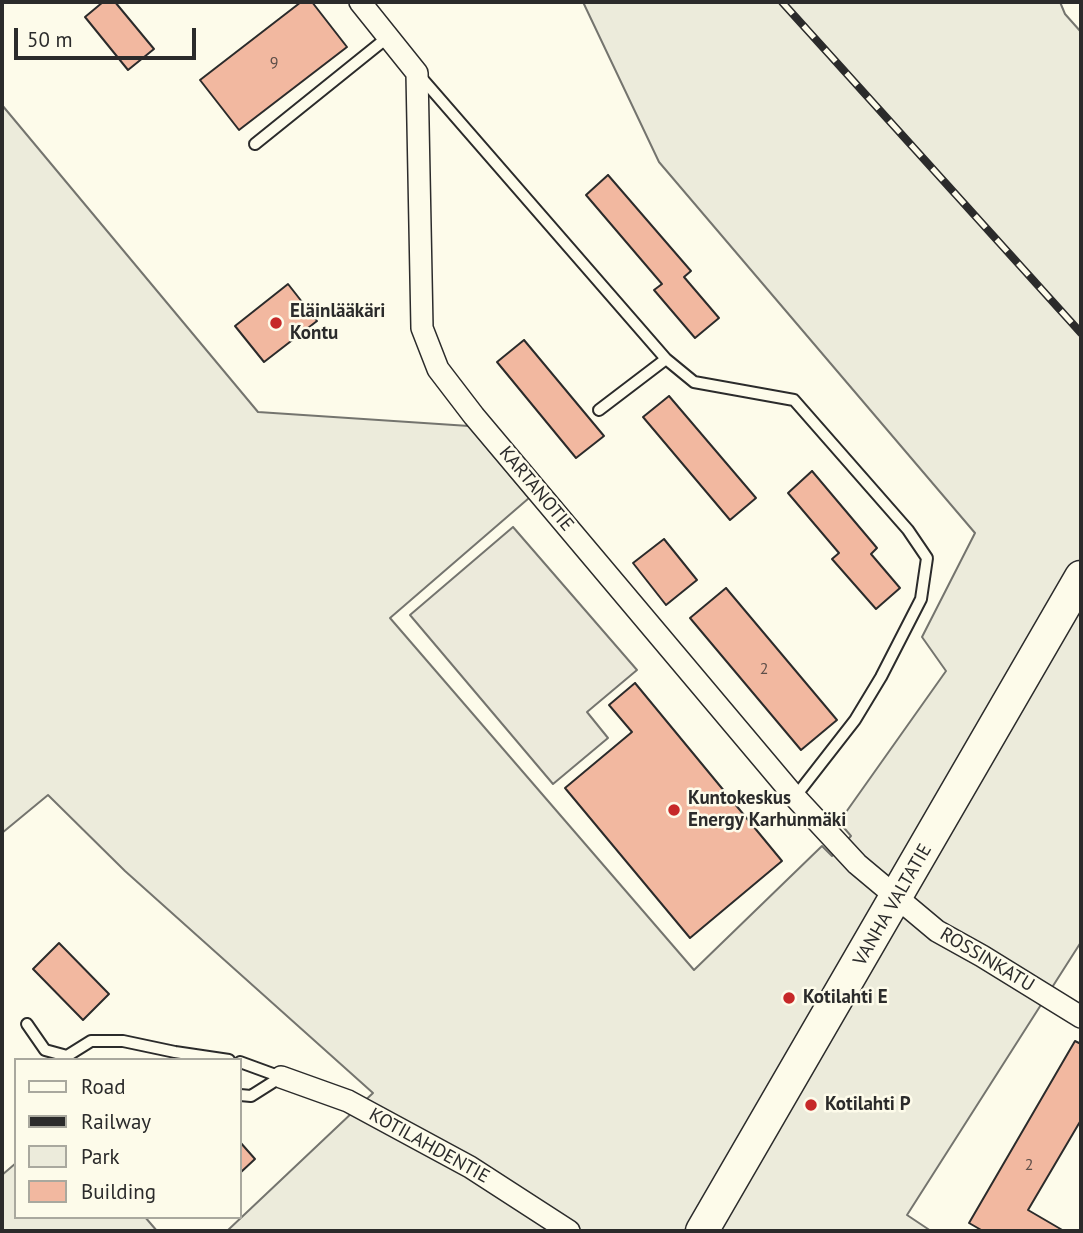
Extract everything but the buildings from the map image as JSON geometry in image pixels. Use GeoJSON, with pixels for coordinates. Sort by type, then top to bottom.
{"type":"FeatureCollection","features":[{"type":"Feature","properties":{"kind":"main road","name":"VANHA VALTATIE"},"geometry":{"type":"LineString","coordinates":[[702,1231],[1081,577]]}},
{"type":"Feature","properties":{"kind":"street"},"geometry":{"type":"LineString","coordinates":[[360,2],[417,73]]}},
{"type":"Feature","properties":{"kind":"street","name":"KARTANOTIE"},"geometry":{"type":"LineString","coordinates":[[417,73],[422,328],[438,369],[474,416],[795,797],[857,864],[897,898]]}},
{"type":"Feature","properties":{"kind":"street","name":"ROSSINKATU"},"geometry":{"type":"LineString","coordinates":[[897,898],[937,932],[982,956],[1081,1017]]}},
{"type":"Feature","properties":{"kind":"street","name":"KOTILAHDENTIE"},"geometry":{"type":"LineString","coordinates":[[281,1077],[348,1101],[470,1167],[569,1231]]}},
{"type":"Feature","properties":{"kind":"lane"},"geometry":{"type":"LineString","coordinates":[[255,144],[388,37]]}},
{"type":"Feature","properties":{"kind":"lane"},"geometry":{"type":"LineString","coordinates":[[417,73],[666,359],[694,383],[794,400],[908,530],[927,558],[921,599],[881,677],[855,720],[795,797]]}},
{"type":"Feature","properties":{"kind":"lane"},"geometry":{"type":"LineString","coordinates":[[599,410],[666,359]]}},
{"type":"Feature","properties":{"kind":"lane"},"geometry":{"type":"LineString","coordinates":[[27,1024],[45,1050],[67,1056],[91,1041],[123,1041],[202,1058]]}},
{"type":"Feature","properties":{"kind":"lane"},"geometry":{"type":"LineString","coordinates":[[242,1063],[281,1077]]}},
{"type":"Feature","properties":{"kind":"lane"},"geometry":{"type":"LineString","coordinates":[[242,1095],[251,1096],[281,1077]]}},
{"type":"Feature","properties":{"kind":"green space"},"geometry":{"type":"Polygon","coordinates":[[[583,2],[1060,2],[1065,14],[1081,32],[1081,942],[907,1215],[931,1231],[227,1231],[373,1093],[125,871],[48,795],[2,833],[2,105],[258,412],[469,426],[529,498],[390,618],[694,970],[822,846],[832,856],[851,836],[839,822],[946,671],[922,637],[975,533],[659,162],[583,2]]]}},
{"type":"Feature","properties":{"kind":"green space"},"geometry":{"type":"Polygon","coordinates":[[[14,1165],[14,1219],[147,1219],[157,1231],[2,1231],[2,1175],[14,1165]]]}},
{"type":"Feature","properties":{"kind":"shaded area"},"geometry":{"type":"Polygon","coordinates":[[[513,527],[637,670],[587,712],[608,738],[553,784],[410,615],[513,527]]]}},
{"type":"Feature","properties":{"kind":"railway"},"geometry":{"type":"LineString","coordinates":[[782,2],[1081,333]]}},
{"type":"Feature","properties":{"kind":"place","name":"Eläinlääkäri Kontu"},"geometry":{"type":"Point","coordinates":[276,323]}},
{"type":"Feature","properties":{"kind":"place","name":"Kuntokeskus Energy Karhunmäki"},"geometry":{"type":"Point","coordinates":[674,810]}},
{"type":"Feature","properties":{"kind":"place","name":"Kotilahti E"},"geometry":{"type":"Point","coordinates":[789,998]}},
{"type":"Feature","properties":{"kind":"place","name":"Kotilahti P"},"geometry":{"type":"Point","coordinates":[811,1105]}}]}
